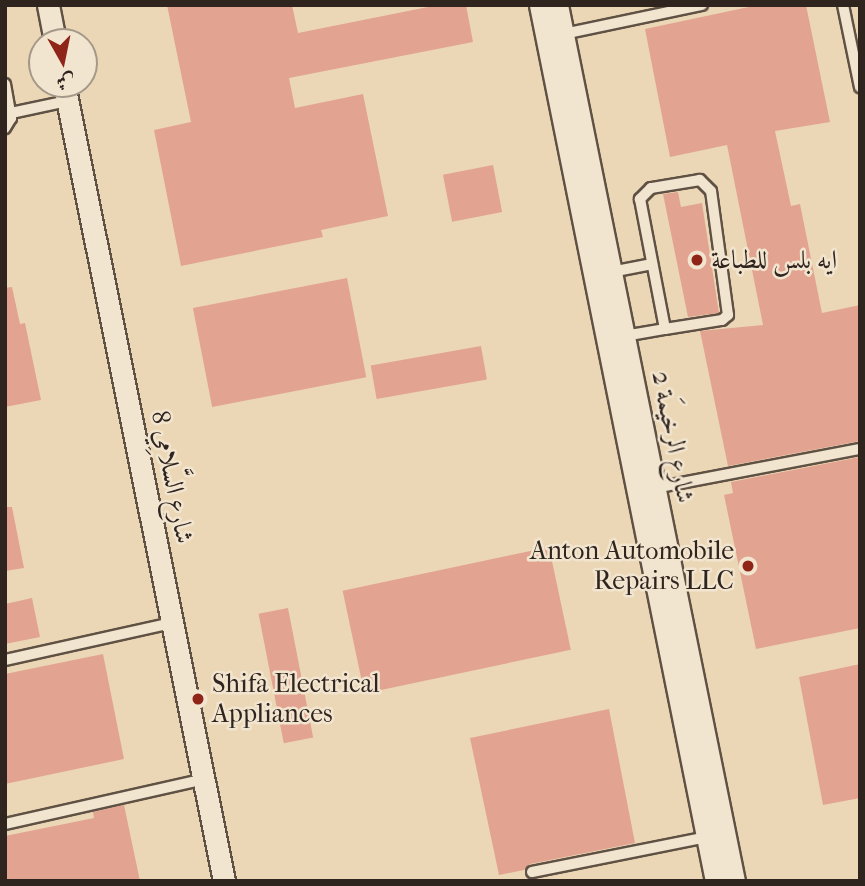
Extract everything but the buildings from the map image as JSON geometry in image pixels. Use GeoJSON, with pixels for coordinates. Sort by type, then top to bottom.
{"type":"FeatureCollection","features":[{"type":"Feature","properties":{"kind":"street"},"geometry":{"type":"LineString","coordinates":[[48,5],[52,28]]}},
{"type":"Feature","properties":{"kind":"street","name":"شارع الرخيمَة 2"},"geometry":{"type":"LineString","coordinates":[[540,5],[657,550],[734,881]]}},
{"type":"Feature","properties":{"kind":"street","name":"شارع الرخيمَة 2"},"geometry":{"type":"LineString","coordinates":[[557,5],[655,488],[657,550],[716,881]]}},
{"type":"Feature","properties":{"kind":"street","name":"شارع السَّلامِي 8"},"geometry":{"type":"LineString","coordinates":[[67,98],[224,881]]}},
{"type":"Feature","properties":{"kind":"lane"},"geometry":{"type":"LineString","coordinates":[[563,34],[702,5]]}},
{"type":"Feature","properties":{"kind":"lane"},"geometry":{"type":"LineString","coordinates":[[843,5],[860,87]]}},
{"type":"Feature","properties":{"kind":"lane"},"geometry":{"type":"LineString","coordinates":[[5,84],[11,113],[5,128]]}},
{"type":"Feature","properties":{"kind":"lane"},"geometry":{"type":"LineString","coordinates":[[11,113],[50,98]]}},
{"type":"Feature","properties":{"kind":"lane"},"geometry":{"type":"LineString","coordinates":[[624,336],[722,320],[730,311],[706,182],[695,180],[651,188],[641,195],[665,329]]}},
{"type":"Feature","properties":{"kind":"lane"},"geometry":{"type":"LineString","coordinates":[[611,272],[652,264]]}},
{"type":"Feature","properties":{"kind":"lane"},"geometry":{"type":"LineString","coordinates":[[655,488],[860,449]]}},
{"type":"Feature","properties":{"kind":"lane"},"geometry":{"type":"LineString","coordinates":[[5,660],[173,623]]}},
{"type":"Feature","properties":{"kind":"lane"},"geometry":{"type":"LineString","coordinates":[[5,824],[204,779]]}},
{"type":"Feature","properties":{"kind":"lane"},"geometry":{"type":"LineString","coordinates":[[532,872],[707,837]]}},
{"type":"Feature","properties":{"kind":"place","name":"ايه بلس للطباعة"},"geometry":{"type":"Point","coordinates":[697,260]}},
{"type":"Feature","properties":{"kind":"place","name":"Anton Automobile Repairs LLC"},"geometry":{"type":"Point","coordinates":[748,566]}},
{"type":"Feature","properties":{"kind":"place","name":"Shifa Electrical Appliances"},"geometry":{"type":"Point","coordinates":[198,699]}}]}
